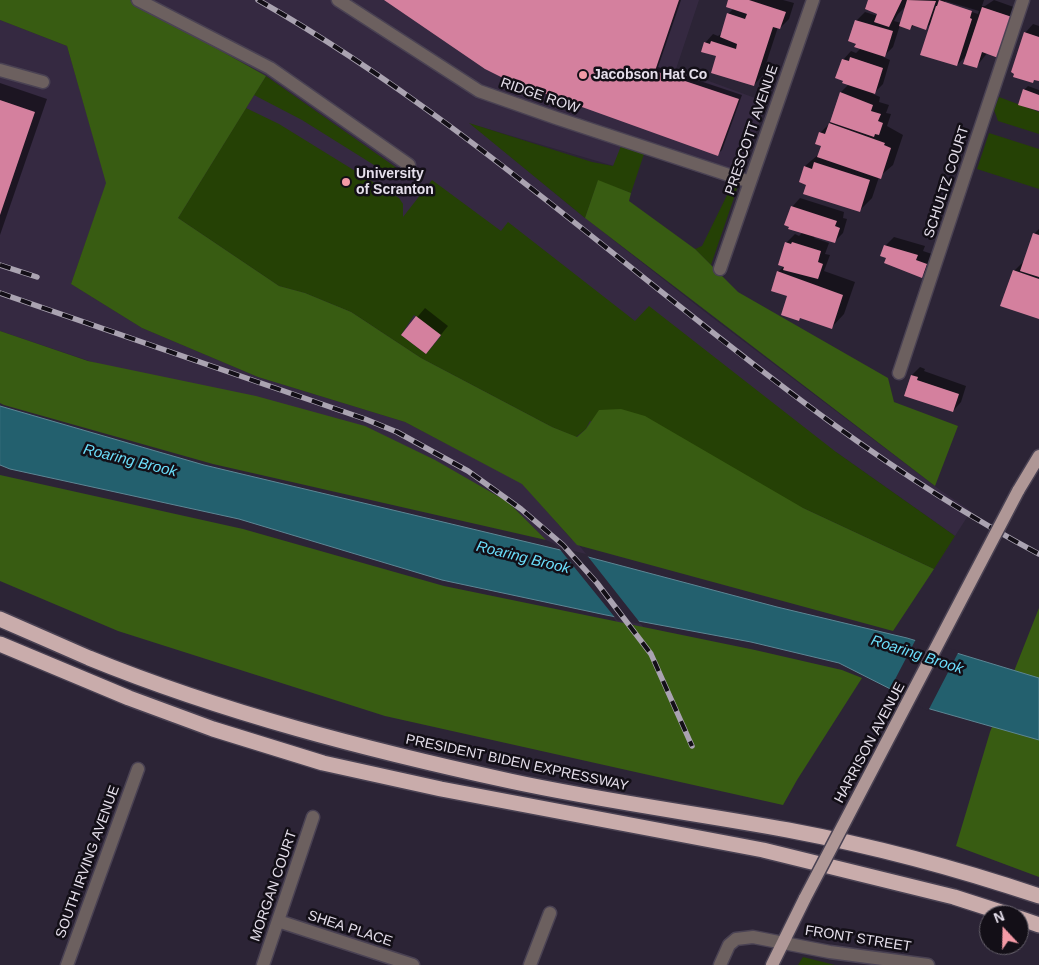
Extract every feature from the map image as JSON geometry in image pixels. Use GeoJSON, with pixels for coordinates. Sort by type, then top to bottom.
{"type":"FeatureCollection","features":[{"type":"Feature","properties":{"kind":"highway","name":"PRESIDENT BIDEN EXPRESSWAY"},"geometry":{"type":"LineString","coordinates":[[0,619],[128,672],[232,707],[356,744],[550,789],[784,830],[872,848],[962,872],[1039,896]]}},
{"type":"Feature","properties":{"kind":"highway"},"geometry":{"type":"LineString","coordinates":[[0,644],[170,713],[323,763],[441,789],[763,850],[954,897],[979,905]]}},
{"type":"Feature","properties":{"kind":"main road","name":"HARRISON AVENUE"},"geometry":{"type":"LineString","coordinates":[[772,965],[805,898],[1018,490],[1039,456]]}},
{"type":"Feature","properties":{"kind":"street"},"geometry":{"type":"LineString","coordinates":[[138,0],[270,68],[409,165]]}},
{"type":"Feature","properties":{"kind":"street","name":"RIDGE ROW"},"geometry":{"type":"LineString","coordinates":[[338,0],[480,91],[750,182]]}},
{"type":"Feature","properties":{"kind":"street","name":"PRESCOTT AVENUE"},"geometry":{"type":"LineString","coordinates":[[720,269],[813,0]]}},
{"type":"Feature","properties":{"kind":"street","name":"SCHULTZ COURT"},"geometry":{"type":"LineString","coordinates":[[899,373],[1023,0]]}},
{"type":"Feature","properties":{"kind":"street"},"geometry":{"type":"LineString","coordinates":[[0,70],[43,82]]}},
{"type":"Feature","properties":{"kind":"street","name":"SOUTH IRVING AVENUE"},"geometry":{"type":"LineString","coordinates":[[67,965],[138,769]]}},
{"type":"Feature","properties":{"kind":"street","name":"MORGAN COURT"},"geometry":{"type":"LineString","coordinates":[[263,965],[313,817]]}},
{"type":"Feature","properties":{"kind":"street"},"geometry":{"type":"LineString","coordinates":[[530,965],[550,913]]}},
{"type":"Feature","properties":{"kind":"street","name":"SHEA PLACE"},"geometry":{"type":"LineString","coordinates":[[278,921],[413,965]]}},
{"type":"Feature","properties":{"kind":"street","name":"FRONT STREET"},"geometry":{"type":"LineString","coordinates":[[720,965],[724,952],[736,939],[753,937],[818,950],[922,965]]}},
{"type":"Feature","properties":{"kind":"shaded area"},"geometry":{"type":"Polygon","coordinates":[[[130,0],[699,0],[676,69],[766,102],[738,186],[622,147],[614,166],[471,124],[585,218],[709,315],[940,490],[971,511],[955,536],[836,452],[552,427],[178,218],[266,76],[130,0]]]}},
{"type":"Feature","properties":{"kind":"shaded area"},"geometry":{"type":"Polygon","coordinates":[[[0,20],[67,46],[107,183],[71,284],[142,328],[258,377],[405,422],[522,483],[572,540],[575,540],[655,642],[642,654],[555,544],[546,540],[508,502],[0,331],[0,20]]]}},
{"type":"Feature","properties":{"kind":"green space"},"geometry":{"type":"Polygon","coordinates":[[[0,0],[130,0],[266,76],[178,218],[279,286],[305,293],[351,312],[421,358],[552,427],[577,437],[586,429],[599,410],[621,409],[645,416],[803,508],[934,569],[893,631],[577,545],[522,484],[405,422],[258,377],[142,328],[71,284],[106,183],[67,46],[0,20],[0,0]]]}},
{"type":"Feature","properties":{"kind":"green space"},"geometry":{"type":"Polygon","coordinates":[[[266,76],[411,178],[390,175],[302,120],[254,95],[266,76]]]}},
{"type":"Feature","properties":{"kind":"green space"},"geometry":{"type":"Polygon","coordinates":[[[999,97],[1039,112],[1039,134],[998,121],[994,110],[999,97]]]}},
{"type":"Feature","properties":{"kind":"green space","name":"University of Scranton"},"geometry":{"type":"Polygon","coordinates":[[[246,108],[279,124],[399,198],[403,204],[403,217],[432,180],[501,231],[508,222],[635,321],[649,306],[836,452],[955,536],[934,569],[803,508],[590,421],[586,429],[576,437],[552,427],[421,358],[351,312],[305,293],[279,286],[178,218],[246,108]],[[414,315],[401,335],[426,354],[441,336],[414,315]]]}},
{"type":"Feature","properties":{"kind":"green space"},"geometry":{"type":"Polygon","coordinates":[[[469,123],[592,162],[613,166],[621,146],[644,154],[631,193],[598,181],[585,218],[469,123]]]}},
{"type":"Feature","properties":{"kind":"green space"},"geometry":{"type":"Polygon","coordinates":[[[989,133],[1039,149],[1039,189],[977,169],[989,133]]]}},
{"type":"Feature","properties":{"kind":"green space"},"geometry":{"type":"Polygon","coordinates":[[[598,180],[631,193],[629,201],[695,249],[738,292],[888,378],[894,402],[958,426],[935,486],[585,218],[598,180]]]}},
{"type":"Feature","properties":{"kind":"green space"},"geometry":{"type":"Polygon","coordinates":[[[732,185],[738,186],[711,265],[695,249],[702,246],[732,185]]]}},
{"type":"Feature","properties":{"kind":"green space"},"geometry":{"type":"Polygon","coordinates":[[[0,331],[88,361],[256,396],[365,426],[435,460],[508,502],[546,540],[213,464],[4,405],[0,403],[0,331]]]}},
{"type":"Feature","properties":{"kind":"green space"},"geometry":{"type":"Polygon","coordinates":[[[0,475],[243,529],[444,586],[755,650],[842,670],[862,678],[783,805],[385,716],[118,631],[0,581],[0,475]]]}},
{"type":"Feature","properties":{"kind":"green space"},"geometry":{"type":"Polygon","coordinates":[[[1039,608],[1039,877],[956,846],[990,732],[1039,608]]]}},
{"type":"Feature","properties":{"kind":"green space"},"geometry":{"type":"Polygon","coordinates":[[[803,957],[835,965],[798,965],[803,957]]]}},
{"type":"Feature","properties":{"kind":"water","name":"Roaring Brook"},"geometry":{"type":"Polygon","coordinates":[[[0,406],[204,465],[573,553],[777,607],[907,638],[1039,678],[1039,740],[930,709],[839,663],[751,642],[606,615],[442,580],[239,519],[10,469],[0,465],[0,406]]]}},
{"type":"Feature","properties":{"kind":"pier"},"geometry":{"type":"Polygon","coordinates":[[[558,547],[586,554],[641,624],[617,620],[558,547]]]}},
{"type":"Feature","properties":{"kind":"pier"},"geometry":{"type":"Polygon","coordinates":[[[916,639],[959,651],[928,711],[889,691],[916,639]]]}},
{"type":"Feature","properties":{"kind":"building","name":"Jacobson Hat Co"},"geometry":{"type":"Polygon","coordinates":[[[384,0],[679,0],[655,71],[739,99],[718,156],[507,80],[485,69],[384,0]]]}},
{"type":"Feature","properties":{"kind":"building"},"geometry":{"type":"Polygon","coordinates":[[[728,0],[749,0],[786,12],[780,29],[773,27],[754,86],[711,73],[716,56],[701,52],[704,42],[710,44],[711,41],[736,49],[737,44],[720,37],[727,13],[745,19],[747,14],[726,7],[728,0]]]}},
{"type":"Feature","properties":{"kind":"building"},"geometry":{"type":"Polygon","coordinates":[[[868,0],[902,0],[889,27],[874,22],[877,14],[865,9],[868,0]]]}},
{"type":"Feature","properties":{"kind":"building"},"geometry":{"type":"Polygon","coordinates":[[[907,0],[936,1],[926,30],[912,25],[910,30],[899,26],[907,0]]]}},
{"type":"Feature","properties":{"kind":"building"},"geometry":{"type":"Polygon","coordinates":[[[939,0],[972,11],[970,18],[972,19],[957,66],[920,55],[939,0]]]}},
{"type":"Feature","properties":{"kind":"building"},"geometry":{"type":"Polygon","coordinates":[[[982,7],[1015,18],[1001,59],[982,52],[977,68],[963,64],[982,7]]]}},
{"type":"Feature","properties":{"kind":"building"},"geometry":{"type":"Polygon","coordinates":[[[855,20],[893,31],[885,57],[854,47],[856,44],[848,41],[855,20]]]}},
{"type":"Feature","properties":{"kind":"building"},"geometry":{"type":"Polygon","coordinates":[[[1024,32],[1039,37],[1039,81],[1034,80],[1033,83],[1013,77],[1014,74],[1011,72],[1024,32]]]}},
{"type":"Feature","properties":{"kind":"building"},"geometry":{"type":"Polygon","coordinates":[[[850,57],[883,68],[875,94],[842,83],[843,81],[835,78],[842,59],[849,61],[850,57]]]}},
{"type":"Feature","properties":{"kind":"building"},"geometry":{"type":"Polygon","coordinates":[[[1023,89],[1039,95],[1039,111],[1018,105],[1023,89]]]}},
{"type":"Feature","properties":{"kind":"building"},"geometry":{"type":"Polygon","coordinates":[[[840,92],[873,105],[871,111],[881,114],[878,121],[883,123],[879,135],[875,134],[874,137],[830,122],[840,92]]]}},
{"type":"Feature","properties":{"kind":"building"},"geometry":{"type":"Polygon","coordinates":[[[0,100],[35,112],[0,215],[0,100]]]}},
{"type":"Feature","properties":{"kind":"building"},"geometry":{"type":"Polygon","coordinates":[[[829,123],[885,143],[884,145],[891,148],[881,179],[817,157],[821,146],[815,144],[819,132],[825,134],[829,123]]]}},
{"type":"Feature","properties":{"kind":"building"},"geometry":{"type":"Polygon","coordinates":[[[814,162],[870,180],[860,212],[803,194],[806,185],[799,182],[804,166],[812,169],[814,162]]]}},
{"type":"Feature","properties":{"kind":"building"},"geometry":{"type":"Polygon","coordinates":[[[791,206],[837,221],[835,226],[840,228],[835,243],[788,229],[789,227],[784,225],[791,206]]]}},
{"type":"Feature","properties":{"kind":"building"},"geometry":{"type":"Polygon","coordinates":[[[1033,233],[1039,235],[1039,277],[1020,271],[1033,233]]]}},
{"type":"Feature","properties":{"kind":"building"},"geometry":{"type":"Polygon","coordinates":[[[785,242],[791,244],[792,242],[821,251],[818,262],[823,264],[818,279],[783,270],[784,267],[778,265],[785,242]]]}},
{"type":"Feature","properties":{"kind":"building"},"geometry":{"type":"Polygon","coordinates":[[[884,245],[918,255],[916,260],[927,264],[922,278],[884,263],[886,258],[880,256],[884,245]]]}},
{"type":"Feature","properties":{"kind":"building"},"geometry":{"type":"Polygon","coordinates":[[[1013,270],[1039,279],[1039,319],[1000,306],[1013,270]]]}},
{"type":"Feature","properties":{"kind":"building"},"geometry":{"type":"Polygon","coordinates":[[[777,271],[843,295],[832,329],[800,318],[799,321],[781,315],[787,296],[771,291],[777,271]]]}},
{"type":"Feature","properties":{"kind":"building"},"geometry":{"type":"Polygon","coordinates":[[[416,316],[441,335],[426,354],[401,335],[416,316]]]}},
{"type":"Feature","properties":{"kind":"building"},"geometry":{"type":"Polygon","coordinates":[[[911,375],[918,377],[917,380],[959,394],[953,412],[904,396],[911,375]]]}},
{"type":"Feature","properties":{"kind":"railway"},"geometry":{"type":"LineString","coordinates":[[258,0],[360,63],[458,132],[836,426],[935,494],[1039,554]]}},
{"type":"Feature","properties":{"kind":"railway"},"geometry":{"type":"LineString","coordinates":[[0,265],[37,277]]}},
{"type":"Feature","properties":{"kind":"railway"},"geometry":{"type":"LineString","coordinates":[[0,293],[365,419],[397,432],[468,471],[521,509],[563,545],[597,583],[651,654],[692,746]]}},
{"type":"Feature","properties":{"kind":"place","name":"Jacobson Hat Co"},"geometry":{"type":"Point","coordinates":[583,75]}},
{"type":"Feature","properties":{"kind":"place","name":"University of Scranton"},"geometry":{"type":"Point","coordinates":[346,182]}}]}
